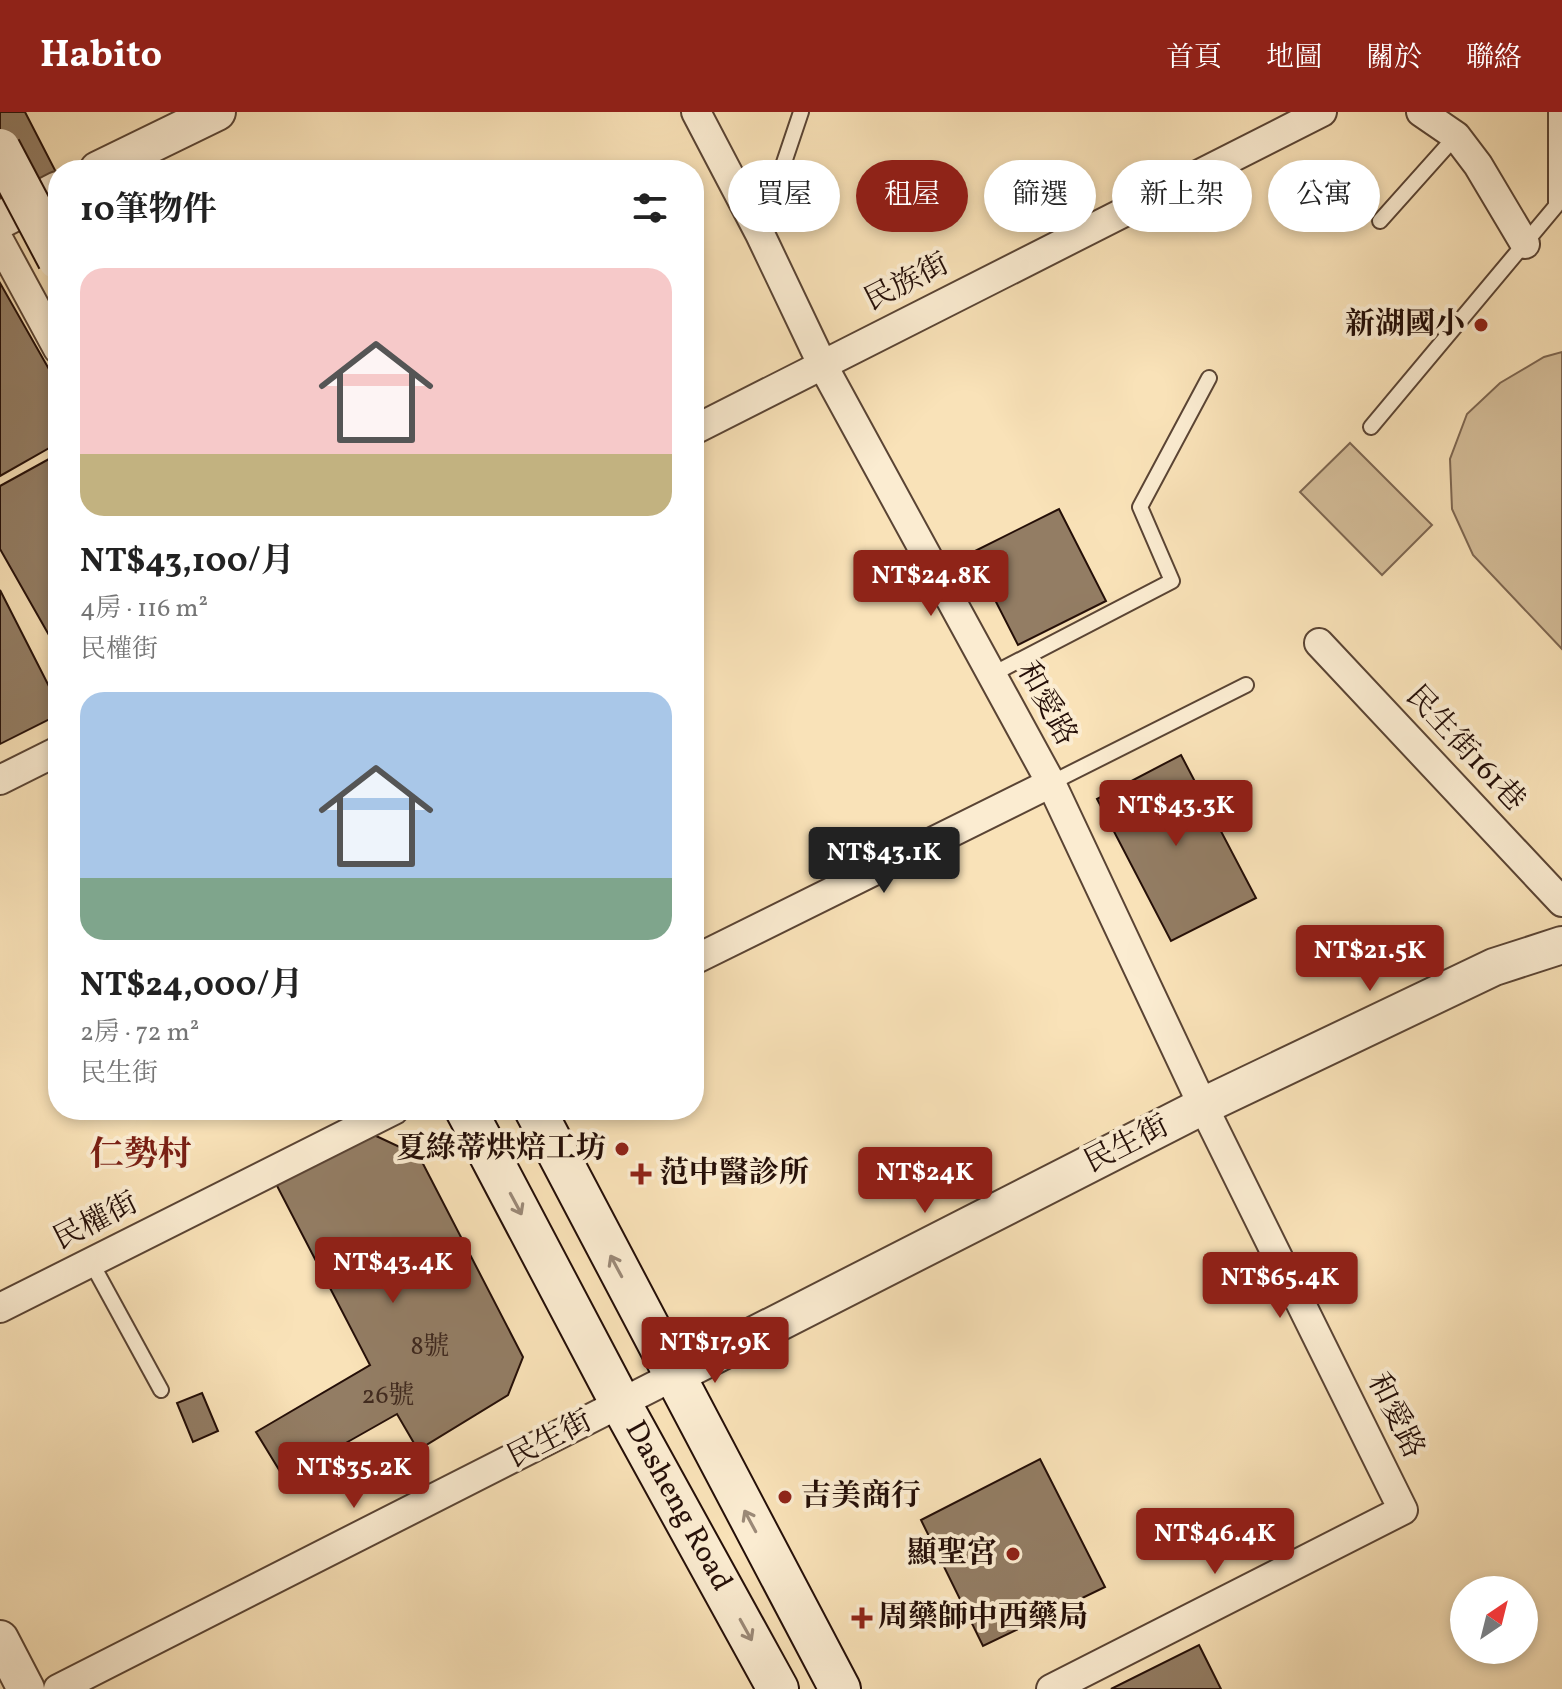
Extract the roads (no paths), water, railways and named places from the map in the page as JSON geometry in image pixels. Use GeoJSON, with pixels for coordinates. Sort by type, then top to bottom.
{"type":"FeatureCollection","features":[{"type":"Feature","properties":{"kind":"main road"},"geometry":{"type":"LineString","coordinates":[[0,149],[48,240]]}},
{"type":"Feature","properties":{"kind":"main road","name":"Dasheng Road"},"geometry":{"type":"LineString","coordinates":[[471,1120],[621,1404],[778,1689]]}},
{"type":"Feature","properties":{"kind":"main road","name":"Dasheng Road"},"geometry":{"type":"LineString","coordinates":[[540,1120],[840,1689]]}},
{"type":"Feature","properties":{"kind":"street"},"geometry":{"type":"LineString","coordinates":[[119,160],[217,112]]}},
{"type":"Feature","properties":{"kind":"street","name":"和愛路"},"geometry":{"type":"LineString","coordinates":[[696,112],[760,234],[822,364],[1051,783],[1203,1106],[1403,1510],[1051,1689]]}},
{"type":"Feature","properties":{"kind":"street","name":"民族街"},"geometry":{"type":"LineString","coordinates":[[704,425],[1322,112]]}},
{"type":"Feature","properties":{"kind":"street"},"geometry":{"type":"LineString","coordinates":[[1421,112],[1456,136],[1478,165],[1525,244]]}},
{"type":"Feature","properties":{"kind":"street"},"geometry":{"type":"LineString","coordinates":[[0,220],[48,195]]}},
{"type":"Feature","properties":{"kind":"street"},"geometry":{"type":"LineString","coordinates":[[0,242],[48,331]]}},
{"type":"Feature","properties":{"kind":"street","name":"民生街161巷"},"geometry":{"type":"LineString","coordinates":[[1319,643],[1562,902]]}},
{"type":"Feature","properties":{"kind":"street"},"geometry":{"type":"LineString","coordinates":[[0,780],[48,756]]}},
{"type":"Feature","properties":{"kind":"street"},"geometry":{"type":"LineString","coordinates":[[704,955],[1051,783]]}},
{"type":"Feature","properties":{"kind":"street","name":"民生街"},"geometry":{"type":"LineString","coordinates":[[58,1689],[1203,1106],[1494,967],[1562,945]]}},
{"type":"Feature","properties":{"kind":"street","name":"民權街"},"geometry":{"type":"LineString","coordinates":[[0,1308],[374,1120]]}},
{"type":"Feature","properties":{"kind":"street"},"geometry":{"type":"LineString","coordinates":[[0,1639],[26,1689]]}},
{"type":"Feature","properties":{"kind":"lane"},"geometry":{"type":"LineString","coordinates":[[760,234],[801,112]]}},
{"type":"Feature","properties":{"kind":"lane"},"geometry":{"type":"LineString","coordinates":[[1371,427],[1556,206],[1556,112]]}},
{"type":"Feature","properties":{"kind":"lane"},"geometry":{"type":"LineString","coordinates":[[1380,221],[1456,136]]}},
{"type":"Feature","properties":{"kind":"lane"},"geometry":{"type":"LineString","coordinates":[[991,675],[1172,581],[1140,507],[1209,378]]}},
{"type":"Feature","properties":{"kind":"lane"},"geometry":{"type":"LineString","coordinates":[[1051,783],[1246,685]]}},
{"type":"Feature","properties":{"kind":"lane"},"geometry":{"type":"LineString","coordinates":[[91,1262],[161,1390]]}},
{"type":"Feature","properties":{"kind":"place","name":"新湖國小"},"geometry":{"type":"Point","coordinates":[1481,325]}},
{"type":"Feature","properties":{"kind":"place","name":"夏綠蒂烘焙工坊"},"geometry":{"type":"Point","coordinates":[622,1149]}},
{"type":"Feature","properties":{"kind":"place","name":"范中醫診所"},"geometry":{"type":"Point","coordinates":[641,1174]}},
{"type":"Feature","properties":{"kind":"place","name":"吉美商行"},"geometry":{"type":"Point","coordinates":[785,1497]}},
{"type":"Feature","properties":{"kind":"place","name":"顯聖宮"},"geometry":{"type":"Point","coordinates":[1013,1554]}},
{"type":"Feature","properties":{"kind":"place","name":"周藥師中西藥局"},"geometry":{"type":"Point","coordinates":[862,1618]}},
{"type":"Feature","properties":{"kind":"district","name":"仁勢村"},"geometry":{"type":"Point","coordinates":[141,1156]}}]}
